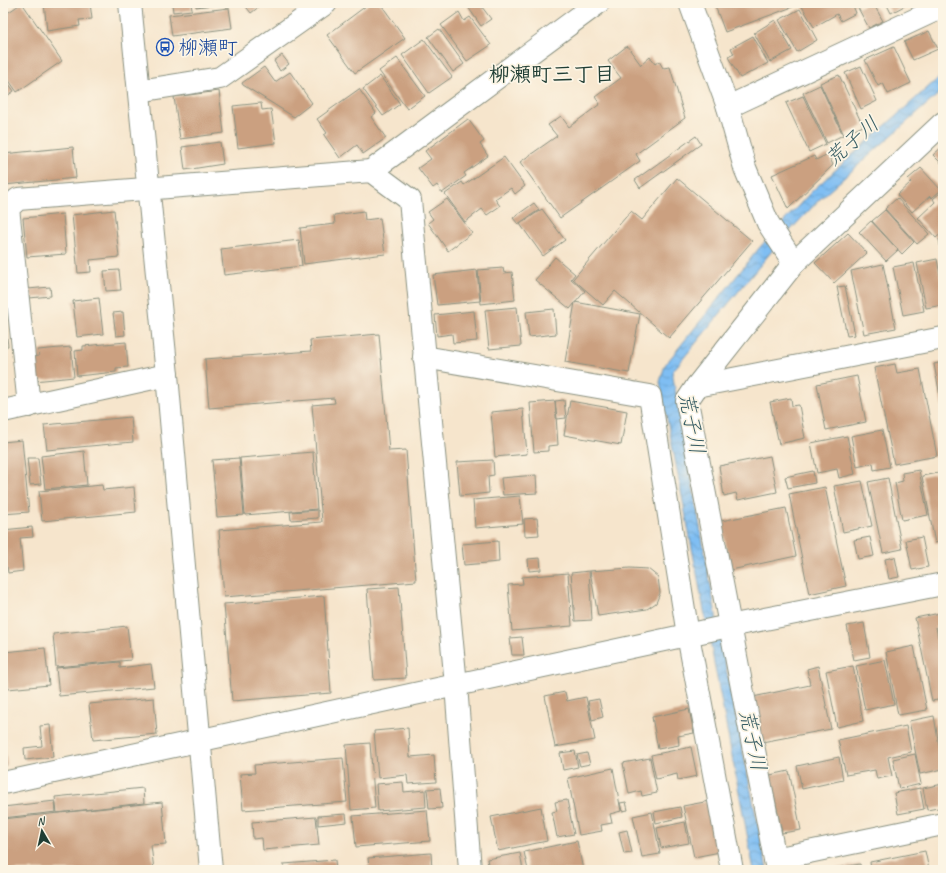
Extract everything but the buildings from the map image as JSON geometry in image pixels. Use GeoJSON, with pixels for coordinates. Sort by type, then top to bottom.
{"type":"FeatureCollection","features":[{"type":"Feature","properties":{"kind":"street"},"geometry":{"type":"LineString","coordinates":[[130,3],[167,375],[211,870]]}},
{"type":"Feature","properties":{"kind":"street"},"geometry":{"type":"LineString","coordinates":[[139,91],[220,78],[326,3]]}},
{"type":"Feature","properties":{"kind":"street"},"geometry":{"type":"LineString","coordinates":[[29,406],[9,281],[8,208],[18,199],[149,190],[371,171],[598,3]]}},
{"type":"Feature","properties":{"kind":"street"},"geometry":{"type":"LineString","coordinates":[[690,3],[728,107],[745,168],[771,228],[790,257]]}},
{"type":"Feature","properties":{"kind":"street"},"geometry":{"type":"LineString","coordinates":[[728,107],[940,8]]}},
{"type":"Feature","properties":{"kind":"street"},"geometry":{"type":"LineString","coordinates":[[943,123],[790,257],[687,401],[727,627],[776,864],[943,824]]}},
{"type":"Feature","properties":{"kind":"street"},"geometry":{"type":"LineString","coordinates":[[371,171],[410,200],[456,685],[470,870]]}},
{"type":"Feature","properties":{"kind":"street"},"geometry":{"type":"LineString","coordinates":[[697,386],[943,338]]}},
{"type":"Feature","properties":{"kind":"street"},"geometry":{"type":"LineString","coordinates":[[424,357],[650,396],[695,634],[728,869]]}},
{"type":"Feature","properties":{"kind":"street"},"geometry":{"type":"LineString","coordinates":[[3,411],[167,375]]}},
{"type":"Feature","properties":{"kind":"street"},"geometry":{"type":"LineString","coordinates":[[3,783],[727,627],[943,584]]}},
{"type":"Feature","properties":{"kind":"water"},"geometry":{"type":"Polygon","coordinates":[[[943,74],[943,90],[820,199],[781,240],[672,372],[722,648],[767,870],[754,870],[660,382],[665,365],[760,247],[812,191],[943,74]]]}},
{"type":"Feature","properties":{"kind":"place","name":"柳瀬町"},"geometry":{"type":"Point","coordinates":[165,47]}},
{"type":"Feature","properties":{"kind":"district","name":"柳瀬町三丁目"},"geometry":{"type":"Point","coordinates":[552,74]}},
{"type":"Feature","properties":{"kind":"water label","name":"荒子川"},"geometry":{"type":"Point","coordinates":[852,141]}},
{"type":"Feature","properties":{"kind":"water label","name":"荒子川"},"geometry":{"type":"Point","coordinates":[692,423]}},
{"type":"Feature","properties":{"kind":"water label","name":"荒子川"},"geometry":{"type":"Point","coordinates":[753,740]}}]}
